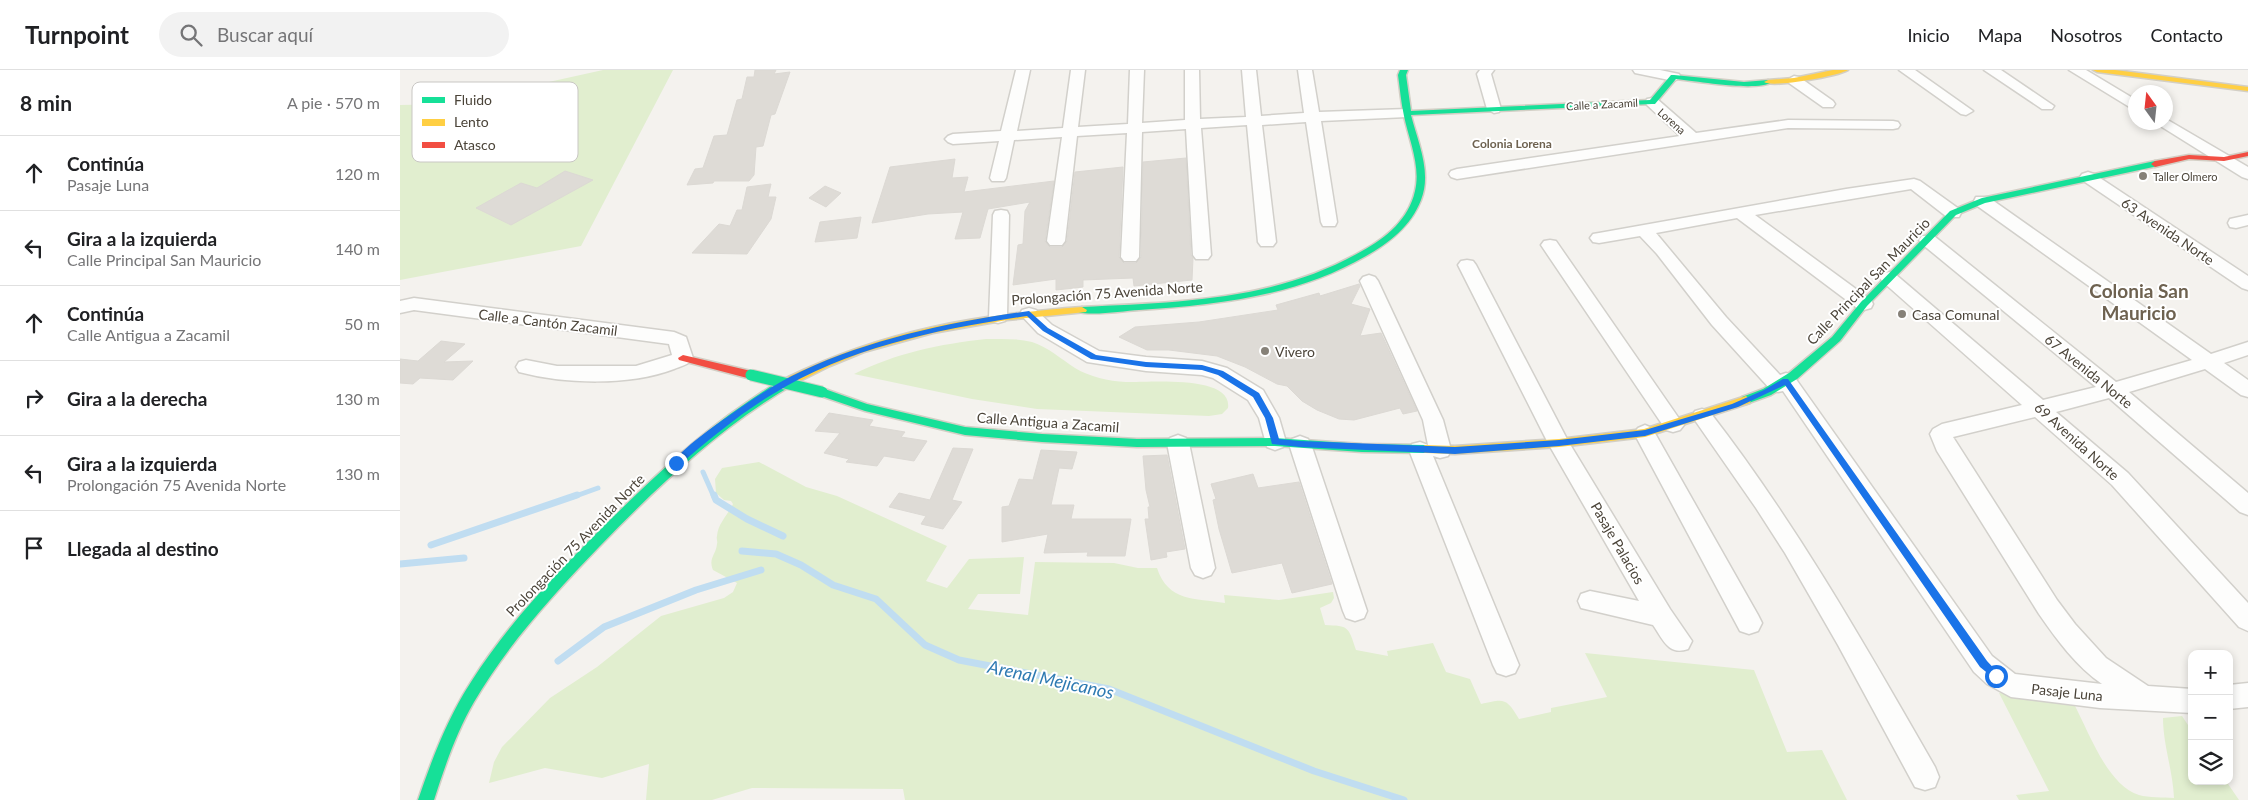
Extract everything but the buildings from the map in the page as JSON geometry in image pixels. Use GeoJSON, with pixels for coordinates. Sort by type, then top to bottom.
{"type":"FeatureCollection","features":[{"type":"Feature","properties":{"kind":"street"},"geometry":{"type":"LineString","coordinates":[[998,178],[1023,70]]}},
{"type":"Feature","properties":{"kind":"street"},"geometry":{"type":"LineString","coordinates":[[1056,241],[1078,70]]}},
{"type":"Feature","properties":{"kind":"street"},"geometry":{"type":"LineString","coordinates":[[1130,257],[1137,70]]}},
{"type":"Feature","properties":{"kind":"street"},"geometry":{"type":"LineString","coordinates":[[1192,70],[1193,124],[1202,255]]}},
{"type":"Feature","properties":{"kind":"street"},"geometry":{"type":"LineString","coordinates":[[1249,70],[1267,242]]}},
{"type":"Feature","properties":{"kind":"street"},"geometry":{"type":"LineString","coordinates":[[1305,70],[1329,222]]}},
{"type":"Feature","properties":{"kind":"street","name":"Prolongación 75 Avenida Norte"},"geometry":{"type":"LineString","coordinates":[[426,800],[442,749],[461,711],[514,630],[550,589],[629,508],[706,438],[769,392],[804,373],[909,335],[998,317],[1192,303],[1246,296],[1293,286],[1324,276],[1358,261],[1402,226],[1416,205],[1421,191],[1422,180],[1402,75],[1404,70]]}},
{"type":"Feature","properties":{"kind":"street"},"geometry":{"type":"LineString","coordinates":[[1487,70],[1484,74],[1494,109]]}},
{"type":"Feature","properties":{"kind":"street"},"geometry":{"type":"LineString","coordinates":[[1640,70],[1674,77],[1744,84],[1794,80],[1844,70]]}},
{"type":"Feature","properties":{"kind":"street"},"geometry":{"type":"LineString","coordinates":[[1906,70],[1966,111]]}},
{"type":"Feature","properties":{"kind":"street"},"geometry":{"type":"LineString","coordinates":[[1991,70],[2047,106]]}},
{"type":"Feature","properties":{"kind":"street"},"geometry":{"type":"LineString","coordinates":[[2076,70],[2128,102]]}},
{"type":"Feature","properties":{"kind":"street"},"geometry":{"type":"LineString","coordinates":[[2097,70],[2248,89]]}},
{"type":"Feature","properties":{"kind":"street","name":"Calle a Zacamil"},"geometry":{"type":"LineString","coordinates":[[1408,113],[1652,102],[1674,77]]}},
{"type":"Feature","properties":{"kind":"street"},"geometry":{"type":"LineString","coordinates":[[1794,80],[1828,104]]}},
{"type":"Feature","properties":{"kind":"street","name":"Lorena"},"geometry":{"type":"LineString","coordinates":[[1652,102],[1693,139]]}},
{"type":"Feature","properties":{"kind":"street"},"geometry":{"type":"LineString","coordinates":[[953,139],[1408,113]]}},
{"type":"Feature","properties":{"kind":"street"},"geometry":{"type":"LineString","coordinates":[[1457,174],[1788,124],[1893,125]]}},
{"type":"Feature","properties":{"kind":"street"},"geometry":{"type":"LineString","coordinates":[[2173,129],[2248,174]]}},
{"type":"Feature","properties":{"kind":"street","name":"Calle Principal San Mauricio"},"geometry":{"type":"LineString","coordinates":[[1430,450],[1559,443],[1645,433],[1735,406],[1782,383],[1836,339],[1864,304],[1953,213],[1982,201],[2088,177],[2189,157],[2224,160],[2248,154]]}},
{"type":"Feature","properties":{"kind":"street","name":"63 Avenida Norte"},"geometry":{"type":"LineString","coordinates":[[2088,177],[2248,284]]}},
{"type":"Feature","properties":{"kind":"street"},"geometry":{"type":"LineString","coordinates":[[1599,238],[1846,194],[1914,184],[1953,213]]}},
{"type":"Feature","properties":{"kind":"street"},"geometry":{"type":"LineString","coordinates":[[1982,201],[2248,390]]}},
{"type":"Feature","properties":{"kind":"street"},"geometry":{"type":"LineString","coordinates":[[1741,213],[1864,304]]}},
{"type":"Feature","properties":{"kind":"street"},"geometry":{"type":"LineString","coordinates":[[998,317],[1001,215]]}},
{"type":"Feature","properties":{"kind":"street","name":"Pasaje Luna"},"geometry":{"type":"LineString","coordinates":[[1644,230],[1663,250],[1719,321],[1782,383],[1983,664],[1996,676],[2011,685],[2100,696],[2188,701]]}},
{"type":"Feature","properties":{"kind":"street","name":"67 Avenida Norte"},"geometry":{"type":"LineString","coordinates":[[1928,240],[2114,391],[2248,506]]}},
{"type":"Feature","properties":{"kind":"street"},"geometry":{"type":"LineString","coordinates":[[1550,245],[1673,425]]}},
{"type":"Feature","properties":{"kind":"street","name":"Pasaje Palacios"},"geometry":{"type":"LineString","coordinates":[[1467,265],[1559,443],[1678,642]]}},
{"type":"Feature","properties":{"kind":"street","name":"69 Avenida Norte"},"geometry":{"type":"LineString","coordinates":[[1889,278],[2120,479],[2248,620]]}},
{"type":"Feature","properties":{"kind":"street"},"geometry":{"type":"LineString","coordinates":[[1369,281],[1433,420],[1430,450],[1506,665]]}},
{"type":"Feature","properties":{"kind":"street","name":"Calle a Cantón Zacamil"},"geometry":{"type":"LineString","coordinates":[[400,307],[414,304],[674,338],[679,340],[683,358]]}},
{"type":"Feature","properties":{"kind":"street"},"geometry":{"type":"LineString","coordinates":[[1029,314],[1045,329],[1094,357],[1146,364],[1202,368],[1220,373],[1256,395],[1269,418],[1275,442]]}},
{"type":"Feature","properties":{"kind":"street"},"geometry":{"type":"LineString","coordinates":[[2143,698],[2097,666],[2066,632],[1945,445],[1941,434],[1949,429],[2114,391],[2211,362],[2248,348]]}},
{"type":"Feature","properties":{"kind":"street"},"geometry":{"type":"LineString","coordinates":[[526,367],[567,374],[636,373],[654,369],[683,358]]}},
{"type":"Feature","properties":{"kind":"street","name":"Calle Antigua a Zacamil"},"geometry":{"type":"LineString","coordinates":[[683,358],[822,392],[865,407],[965,431],[1042,438],[1178,443],[1275,442],[1430,450]]}},
{"type":"Feature","properties":{"kind":"street"},"geometry":{"type":"LineString","coordinates":[[1702,416],[1723,442],[1784,532],[1925,777]]}},
{"type":"Feature","properties":{"kind":"street"},"geometry":{"type":"LineString","coordinates":[[1645,433],[1749,623]]}},
{"type":"Feature","properties":{"kind":"street"},"geometry":{"type":"LineString","coordinates":[[1178,443],[1203,568]]}},
{"type":"Feature","properties":{"kind":"street"},"geometry":{"type":"LineString","coordinates":[[1300,444],[1356,611]]}},
{"type":"Feature","properties":{"kind":"street"},"geometry":{"type":"LineString","coordinates":[[1590,601],[1661,616]]}},
{"type":"Feature","properties":{"kind":"street"},"geometry":{"type":"LineString","coordinates":[[2233,697],[2248,695]]}},
{"type":"Feature","properties":{"kind":"green space"},"geometry":{"type":"Polygon","coordinates":[[[603,70],[673,70],[581,246],[400,280],[400,105],[412,105],[412,162],[578,162],[578,82],[549,82],[603,70]]]}},
{"type":"Feature","properties":{"kind":"green space"},"geometry":{"type":"Polygon","coordinates":[[[986,339],[1015,339],[1038,344],[1075,368],[1106,380],[1203,385],[1217,390],[1226,397],[1228,408],[1222,414],[1209,416],[1037,409],[972,399],[854,374],[886,360],[919,350],[986,339]]]}},
{"type":"Feature","properties":{"kind":"green space"},"geometry":{"type":"Polygon","coordinates":[[[759,462],[806,487],[837,496],[947,546],[926,581],[947,588],[969,559],[1024,557],[1020,594],[978,594],[968,609],[1028,615],[1035,562],[1114,563],[1138,568],[1157,568],[1162,579],[1175,593],[1193,599],[1225,603],[1224,595],[1279,600],[1333,592],[1334,598],[1331,603],[1320,608],[1325,625],[1339,626],[1346,629],[1351,636],[1356,650],[1388,656],[1387,651],[1433,643],[1446,672],[1470,679],[1481,704],[1504,701],[1511,707],[1519,719],[1551,712],[1551,708],[1607,697],[1585,653],[1754,670],[1787,752],[1822,750],[1847,800],[905,800],[903,789],[752,788],[712,800],[646,800],[649,764],[602,778],[545,768],[489,783],[494,762],[502,747],[550,698],[597,667],[661,616],[724,598],[733,592],[737,583],[713,570],[711,562],[716,548],[719,527],[733,504],[731,501],[724,500],[716,493],[715,479],[722,468],[759,462]]]}},
{"type":"Feature","properties":{"kind":"green space"},"geometry":{"type":"Polygon","coordinates":[[[1999,693],[2065,699],[2074,704],[2108,769],[2128,789],[2147,797],[2174,798],[2163,718],[2182,716],[2188,725],[2188,785],[2229,785],[2239,800],[2019,800],[2016,795],[2049,791],[1999,693]]]}},
{"type":"Feature","properties":{"kind":"waterway"},"geometry":{"type":"LineString","coordinates":[[703,472],[714,497]]}},
{"type":"Feature","properties":{"kind":"waterway"},"geometry":{"type":"LineString","coordinates":[[573,497],[598,488]]}},
{"type":"Feature","properties":{"kind":"waterway"},"geometry":{"type":"LineString","coordinates":[[431,545],[577,495]]}},
{"type":"Feature","properties":{"kind":"waterway"},"geometry":{"type":"LineString","coordinates":[[714,495],[716,500],[747,519],[783,536]]}},
{"type":"Feature","properties":{"kind":"waterway","name":"Arenal Mejicanos"},"geometry":{"type":"LineString","coordinates":[[742,551],[776,554],[801,565],[833,585],[876,599],[925,645],[959,660],[1109,689],[1314,771],[1404,800]]}},
{"type":"Feature","properties":{"kind":"waterway","name":"Arenal Mejicanos"},"geometry":{"type":"LineString","coordinates":[[400,564],[464,558]]}},
{"type":"Feature","properties":{"kind":"waterway"},"geometry":{"type":"LineString","coordinates":[[558,661],[604,627],[696,590],[761,570]]}},
{"type":"Feature","properties":{"kind":"traffic: fast"},"geometry":{"type":"LineString","coordinates":[[1082,310],[1195,303],[1270,291],[1306,281],[1341,267],[1382,243],[1409,216],[1420,190],[1421,172],[1407,113],[1402,75],[1404,70]]}},
{"type":"Feature","properties":{"kind":"traffic: fast"},"geometry":{"type":"LineString","coordinates":[[1407,113],[1652,102],[1674,77],[1744,84],[1768,82]]}},
{"type":"Feature","properties":{"kind":"traffic: fast"},"geometry":{"type":"LineString","coordinates":[[1746,400],[1767,392],[1793,376],[1836,339],[1864,304],[1953,213],[1982,201],[2155,164]]}},
{"type":"Feature","properties":{"kind":"traffic: fast"},"geometry":{"type":"LineString","coordinates":[[751,375],[822,392]]}},
{"type":"Feature","properties":{"kind":"traffic: fast"},"geometry":{"type":"LineString","coordinates":[[426,800],[436,770],[460,713],[490,665],[537,605],[608,530],[694,448],[741,412],[792,380]]}},
{"type":"Feature","properties":{"kind":"traffic: fast"},"geometry":{"type":"LineString","coordinates":[[822,392],[865,407],[965,431],[1042,438],[1137,443],[1275,442],[1362,448],[1425,449]]}},
{"type":"Feature","properties":{"kind":"traffic: slow"},"geometry":{"type":"LineString","coordinates":[[1768,82],[1794,80],[1844,70]]}},
{"type":"Feature","properties":{"kind":"traffic: slow"},"geometry":{"type":"LineString","coordinates":[[2097,70],[2248,89]]}},
{"type":"Feature","properties":{"kind":"traffic: slow"},"geometry":{"type":"LineString","coordinates":[[792,380],[826,363],[861,350],[933,329],[1007,317],[1082,310]]}},
{"type":"Feature","properties":{"kind":"traffic: slow"},"geometry":{"type":"LineString","coordinates":[[1425,449],[1455,450],[1559,443],[1645,433],[1746,400]]}},
{"type":"Feature","properties":{"kind":"traffic: jam"},"geometry":{"type":"LineString","coordinates":[[2155,164],[2189,157],[2224,159],[2248,154]]}},
{"type":"Feature","properties":{"kind":"traffic: jam"},"geometry":{"type":"LineString","coordinates":[[683,358],[751,375]]}},
{"type":"Feature","properties":{"kind":"place","name":"Taller Olmero"},"geometry":{"type":"Point","coordinates":[2143,176]}},
{"type":"Feature","properties":{"kind":"place","name":"Casa Comunal"},"geometry":{"type":"Point","coordinates":[1902,314]}},
{"type":"Feature","properties":{"kind":"place","name":"Vivero"},"geometry":{"type":"Point","coordinates":[1265,351]}},
{"type":"Feature","properties":{"kind":"district","name":"Colonia Lorena"},"geometry":{"type":"Point","coordinates":[1512,143]}},
{"type":"Feature","properties":{"kind":"district","name":"Colonia San Mauricio"},"geometry":{"type":"Point","coordinates":[2139,301]}},
{"type":"Feature","properties":{"kind":"route"},"geometry":{"type":"LineString","coordinates":[[676,463],[721,425],[769,392],[804,373],[854,353],[909,335],[998,317],[1029,314],[1045,329],[1094,357],[1146,364],[1202,368],[1220,373],[1256,395],[1269,418],[1275,442],[1362,448],[1455,450],[1559,443],[1645,433],[1735,406],[1767,392],[1786,380],[1983,664],[1996,676]]}}]}
